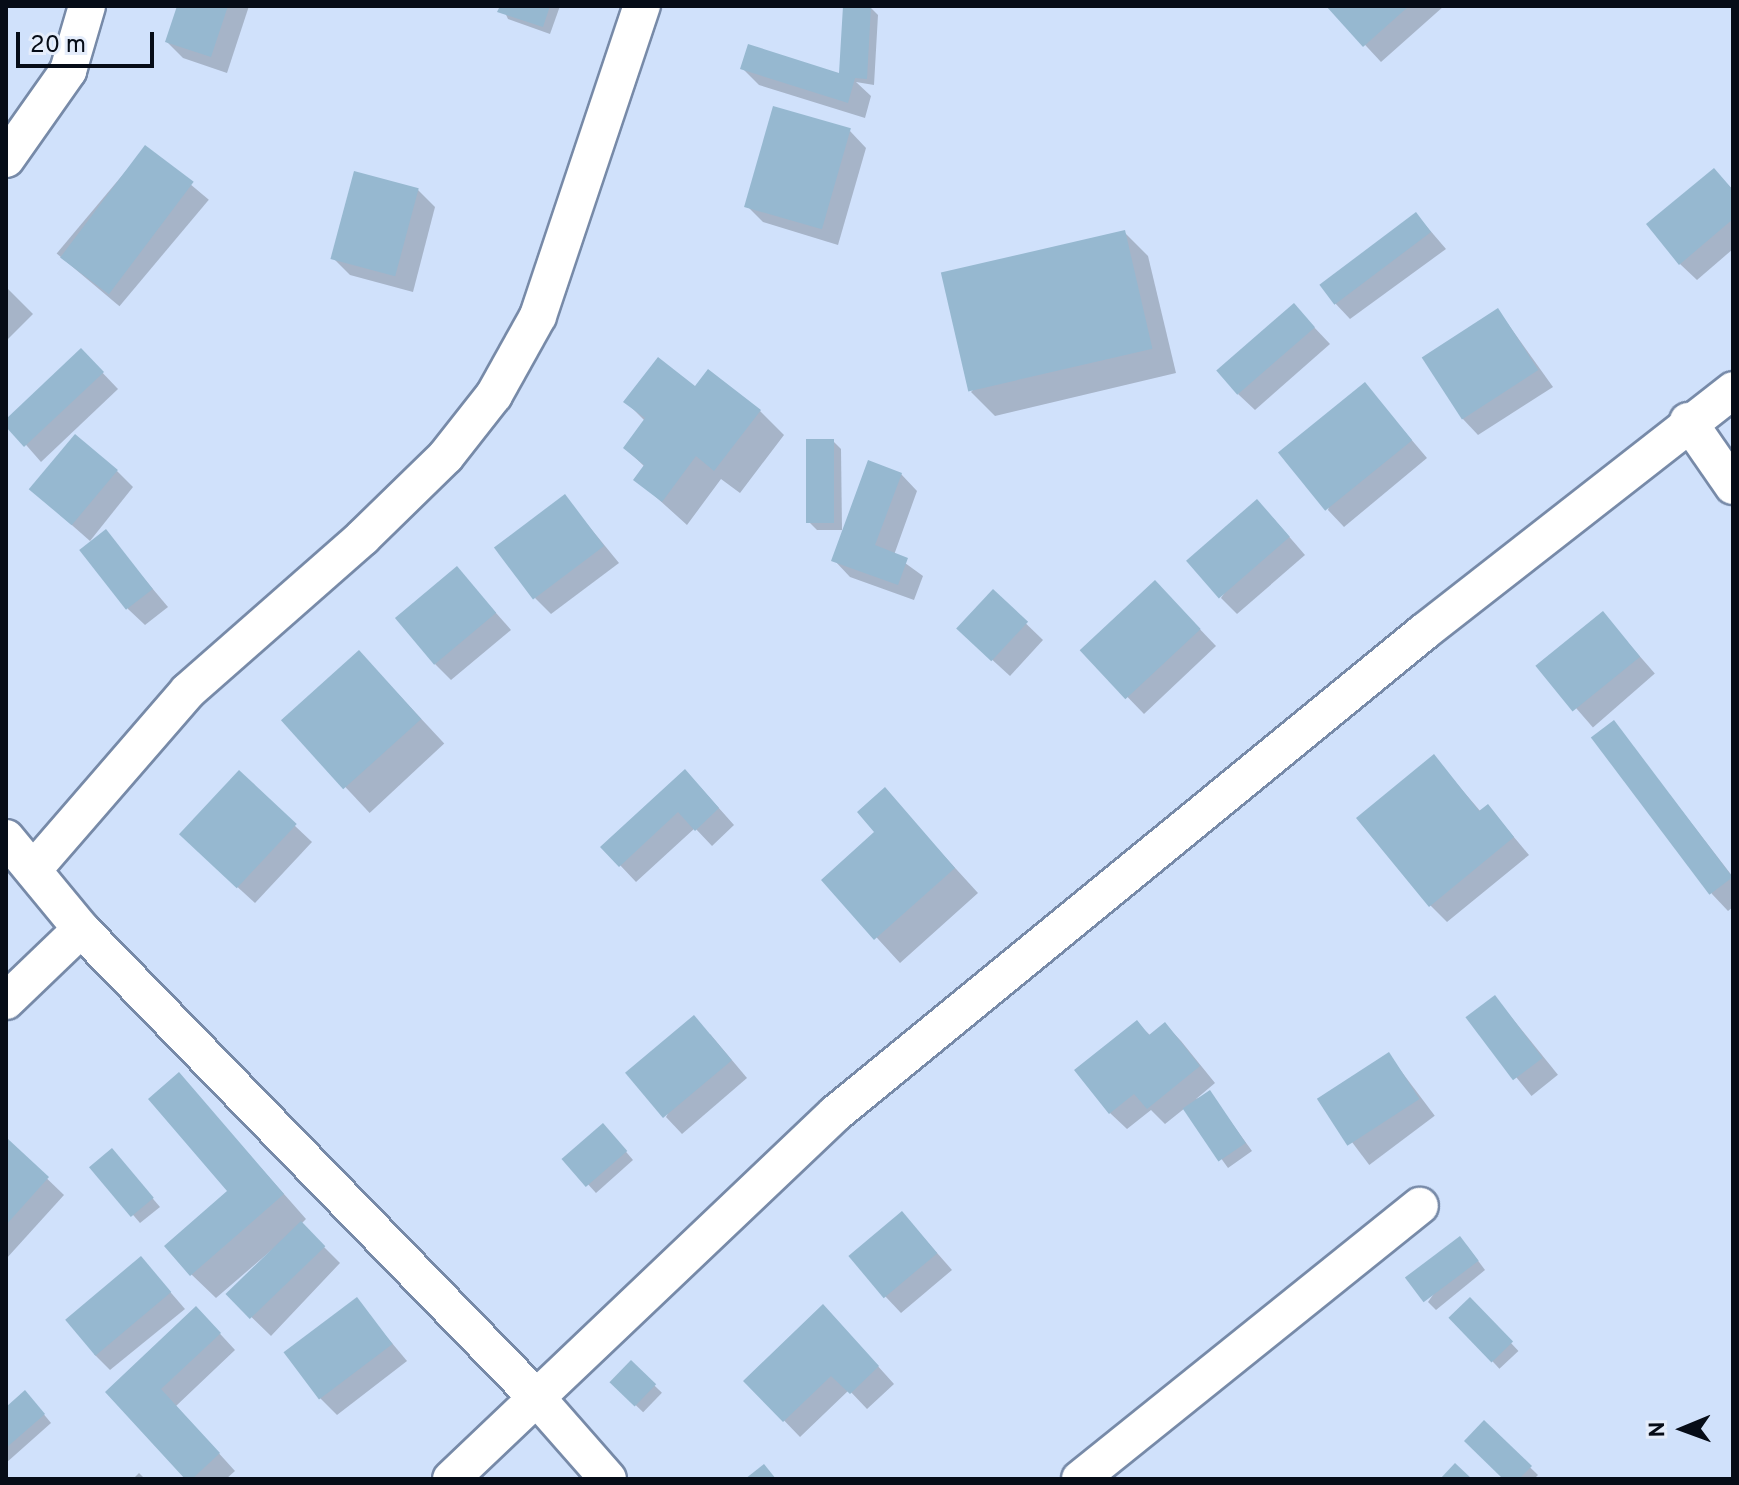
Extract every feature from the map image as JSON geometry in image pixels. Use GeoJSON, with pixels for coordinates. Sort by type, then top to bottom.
{"type":"FeatureCollection","features":[{"type":"Feature","properties":{"kind":"street"},"geometry":{"type":"LineString","coordinates":[[6,159],[68,71],[87,6]]}},
{"type":"Feature","properties":{"kind":"street"},"geometry":{"type":"LineString","coordinates":[[33,870],[188,691],[372,528],[446,456],[494,395],[538,316],[642,6]]}},
{"type":"Feature","properties":{"kind":"street"},"geometry":{"type":"LineString","coordinates":[[451,1479],[836,1113],[1688,421],[1733,390]]}},
{"type":"Feature","properties":{"kind":"street"},"geometry":{"type":"LineString","coordinates":[[1688,421],[1733,486]]}},
{"type":"Feature","properties":{"kind":"street"},"geometry":{"type":"LineString","coordinates":[[6,838],[81,929],[536,1397],[608,1479]]}},
{"type":"Feature","properties":{"kind":"street"},"geometry":{"type":"LineString","coordinates":[[6,1001],[81,929]]}},
{"type":"Feature","properties":{"kind":"street"},"geometry":{"type":"LineString","coordinates":[[1080,1479],[1420,1206]]}},
{"type":"Feature","properties":{"kind":"building"},"geometry":{"type":"Polygon","coordinates":[[[177,6],[228,6],[211,57],[165,42],[177,6]]]}},
{"type":"Feature","properties":{"kind":"building"},"geometry":{"type":"Polygon","coordinates":[[[500,6],[550,6],[543,27],[497,12],[500,6]]]}},
{"type":"Feature","properties":{"kind":"building"},"geometry":{"type":"Polygon","coordinates":[[[843,6],[871,6],[867,79],[855,78],[848,103],[740,69],[748,44],[839,73],[843,6]]]}},
{"type":"Feature","properties":{"kind":"building"},"geometry":{"type":"Polygon","coordinates":[[[1326,6],[1409,6],[1363,47],[1326,6]]]}},
{"type":"Feature","properties":{"kind":"building"},"geometry":{"type":"Polygon","coordinates":[[[773,106],[851,128],[822,229],[744,207],[773,106]]]}},
{"type":"Feature","properties":{"kind":"building"},"geometry":{"type":"Polygon","coordinates":[[[145,145],[194,182],[109,294],[60,258],[145,145]]]}},
{"type":"Feature","properties":{"kind":"building"},"geometry":{"type":"Polygon","coordinates":[[[1714,168],[1733,190],[1733,219],[1679,265],[1646,224],[1714,168]]]}},
{"type":"Feature","properties":{"kind":"building"},"geometry":{"type":"Polygon","coordinates":[[[354,171],[419,188],[395,276],[330,259],[354,171]]]}},
{"type":"Feature","properties":{"kind":"building"},"geometry":{"type":"Polygon","coordinates":[[[1416,212],[1431,232],[1334,305],[1319,285],[1416,212]]]}},
{"type":"Feature","properties":{"kind":"building"},"geometry":{"type":"Polygon","coordinates":[[[1125,230],[1152,349],[968,391],[941,273],[1125,230]]]}},
{"type":"Feature","properties":{"kind":"building"},"geometry":{"type":"Polygon","coordinates":[[[1294,303],[1315,327],[1237,395],[1216,371],[1294,303]]]}},
{"type":"Feature","properties":{"kind":"building"},"geometry":{"type":"Polygon","coordinates":[[[1498,308],[1538,370],[1462,420],[1422,358],[1498,308]]]}},
{"type":"Feature","properties":{"kind":"building"},"geometry":{"type":"Polygon","coordinates":[[[81,348],[104,372],[24,447],[6,427],[6,419],[81,348]]]}},
{"type":"Feature","properties":{"kind":"building"},"geometry":{"type":"Polygon","coordinates":[[[658,357],[695,386],[708,369],[761,410],[714,471],[696,456],[662,502],[633,480],[644,465],[623,448],[645,418],[623,402],[658,357]]]}},
{"type":"Feature","properties":{"kind":"building"},"geometry":{"type":"Polygon","coordinates":[[[1365,382],[1412,440],[1325,511],[1278,452],[1365,382]]]}},
{"type":"Feature","properties":{"kind":"building"},"geometry":{"type":"Polygon","coordinates":[[[75,434],[118,470],[72,525],[29,489],[75,434]]]}},
{"type":"Feature","properties":{"kind":"building"},"geometry":{"type":"Polygon","coordinates":[[[806,439],[834,439],[834,523],[806,523],[806,439]]]}},
{"type":"Feature","properties":{"kind":"building"},"geometry":{"type":"Polygon","coordinates":[[[868,460],[902,473],[875,545],[908,558],[898,585],[831,561],[868,460]]]}},
{"type":"Feature","properties":{"kind":"building"},"geometry":{"type":"Polygon","coordinates":[[[565,494],[604,546],[533,599],[494,548],[565,494]]]}},
{"type":"Feature","properties":{"kind":"building"},"geometry":{"type":"Polygon","coordinates":[[[1257,499],[1290,537],[1219,598],[1186,561],[1257,499]]]}},
{"type":"Feature","properties":{"kind":"building"},"geometry":{"type":"Polygon","coordinates":[[[106,529],[153,589],[126,610],[79,550],[106,529]]]}},
{"type":"Feature","properties":{"kind":"building"},"geometry":{"type":"Polygon","coordinates":[[[457,566],[496,613],[434,665],[395,618],[457,566]]]}},
{"type":"Feature","properties":{"kind":"building"},"geometry":{"type":"Polygon","coordinates":[[[1155,580],[1201,629],[1125,699],[1080,650],[1155,580]]]}},
{"type":"Feature","properties":{"kind":"building"},"geometry":{"type":"Polygon","coordinates":[[[993,589],[1028,622],[991,661],[956,628],[993,589]]]}},
{"type":"Feature","properties":{"kind":"building"},"geometry":{"type":"Polygon","coordinates":[[[1603,611],[1640,657],[1573,712],[1535,666],[1603,611]]]}},
{"type":"Feature","properties":{"kind":"building"},"geometry":{"type":"Polygon","coordinates":[[[359,650],[421,719],[343,789],[281,720],[359,650]]]}},
{"type":"Feature","properties":{"kind":"building"},"geometry":{"type":"Polygon","coordinates":[[[1614,720],[1733,877],[1709,895],[1591,737],[1614,720]]]}},
{"type":"Feature","properties":{"kind":"building"},"geometry":{"type":"Polygon","coordinates":[[[1434,754],[1479,811],[1488,804],[1514,837],[1429,907],[1356,818],[1434,754]]]}},
{"type":"Feature","properties":{"kind":"building"},"geometry":{"type":"Polygon","coordinates":[[[685,769],[719,808],[695,831],[678,812],[619,867],[600,847],[685,769]]]}},
{"type":"Feature","properties":{"kind":"building"},"geometry":{"type":"Polygon","coordinates":[[[239,770],[297,824],[237,888],[179,834],[239,770]]]}},
{"type":"Feature","properties":{"kind":"building"},"geometry":{"type":"Polygon","coordinates":[[[885,787],[955,868],[874,940],[821,880],[874,832],[857,812],[885,787]]]}},
{"type":"Feature","properties":{"kind":"building"},"geometry":{"type":"Polygon","coordinates":[[[1495,995],[1543,1058],[1513,1080],[1465,1017],[1495,995]]]}},
{"type":"Feature","properties":{"kind":"building"},"geometry":{"type":"Polygon","coordinates":[[[694,1015],[732,1060],[663,1118],[625,1073],[694,1015]]]}},
{"type":"Feature","properties":{"kind":"building"},"geometry":{"type":"Polygon","coordinates":[[[1137,1020],[1149,1035],[1165,1022],[1200,1066],[1147,1109],[1134,1094],[1109,1114],[1074,1070],[1137,1020]]]}},
{"type":"Feature","properties":{"kind":"building"},"geometry":{"type":"Polygon","coordinates":[[[1389,1052],[1419,1099],[1347,1146],[1317,1099],[1389,1052]]]}},
{"type":"Feature","properties":{"kind":"building"},"geometry":{"type":"Polygon","coordinates":[[[179,1072],[284,1194],[190,1276],[164,1246],[227,1191],[148,1099],[179,1072]]]}},
{"type":"Feature","properties":{"kind":"building"},"geometry":{"type":"Polygon","coordinates":[[[1210,1090],[1246,1143],[1218,1162],[1183,1108],[1210,1090]]]}},
{"type":"Feature","properties":{"kind":"building"},"geometry":{"type":"Polygon","coordinates":[[[603,1123],[627,1151],[586,1187],[561,1159],[603,1123]]]}},
{"type":"Feature","properties":{"kind":"building"},"geometry":{"type":"Polygon","coordinates":[[[6,1140],[49,1177],[6,1225],[6,1140]]]}},
{"type":"Feature","properties":{"kind":"building"},"geometry":{"type":"Polygon","coordinates":[[[112,1148],[154,1198],[131,1217],[89,1167],[112,1148]]]}},
{"type":"Feature","properties":{"kind":"building"},"geometry":{"type":"Polygon","coordinates":[[[902,1211],[937,1253],[884,1298],[848,1256],[902,1211]]]}},
{"type":"Feature","properties":{"kind":"building"},"geometry":{"type":"Polygon","coordinates":[[[301,1221],[325,1246],[250,1319],[225,1294],[301,1221]]]}},
{"type":"Feature","properties":{"kind":"building"},"geometry":{"type":"Polygon","coordinates":[[[1460,1236],[1479,1261],[1424,1302],[1405,1278],[1460,1236]]]}},
{"type":"Feature","properties":{"kind":"building"},"geometry":{"type":"Polygon","coordinates":[[[141,1256],[171,1292],[95,1356],[65,1320],[141,1256]]]}},
{"type":"Feature","properties":{"kind":"building"},"geometry":{"type":"Polygon","coordinates":[[[357,1297],[393,1344],[319,1399],[284,1352],[357,1297]]]}},
{"type":"Feature","properties":{"kind":"building"},"geometry":{"type":"Polygon","coordinates":[[[1470,1297],[1513,1342],[1491,1362],[1448,1318],[1470,1297]]]}},
{"type":"Feature","properties":{"kind":"building"},"geometry":{"type":"Polygon","coordinates":[[[823,1304],[879,1366],[850,1394],[831,1376],[783,1422],[743,1381],[823,1304]]]}},
{"type":"Feature","properties":{"kind":"building"},"geometry":{"type":"Polygon","coordinates":[[[196,1306],[221,1333],[161,1389],[220,1453],[192,1479],[185,1479],[105,1392],[196,1306]]]}},
{"type":"Feature","properties":{"kind":"building"},"geometry":{"type":"Polygon","coordinates":[[[631,1360],[656,1384],[635,1407],[609,1382],[631,1360]]]}},
{"type":"Feature","properties":{"kind":"building"},"geometry":{"type":"Polygon","coordinates":[[[25,1390],[45,1414],[6,1448],[6,1407],[25,1390]]]}},
{"type":"Feature","properties":{"kind":"building"},"geometry":{"type":"Polygon","coordinates":[[[1484,1420],[1532,1466],[1519,1479],[1503,1479],[1464,1441],[1484,1420]]]}},
{"type":"Feature","properties":{"kind":"building"},"geometry":{"type":"Polygon","coordinates":[[[1455,1463],[1472,1479],[1440,1479],[1455,1463]]]}},
{"type":"Feature","properties":{"kind":"building"},"geometry":{"type":"Polygon","coordinates":[[[764,1464],[776,1479],[745,1479],[764,1464]]]}}]}
